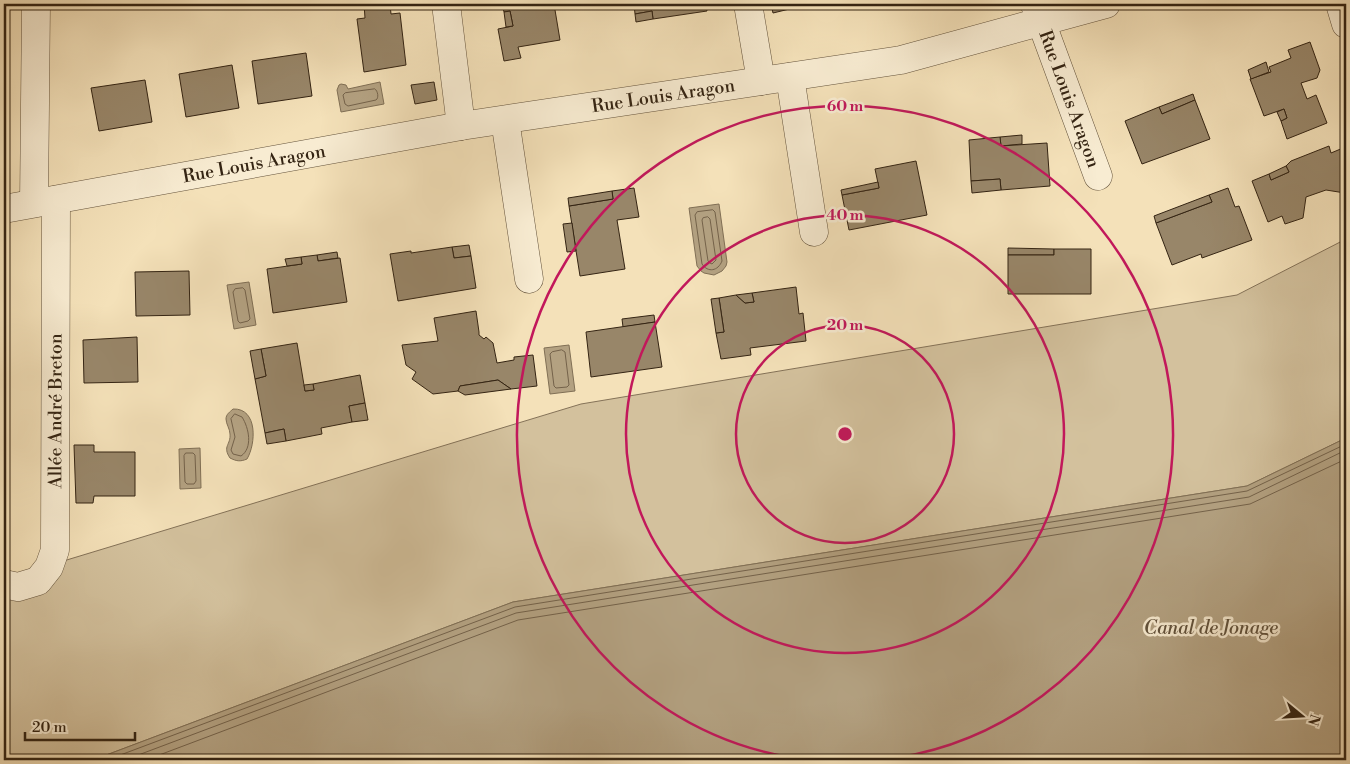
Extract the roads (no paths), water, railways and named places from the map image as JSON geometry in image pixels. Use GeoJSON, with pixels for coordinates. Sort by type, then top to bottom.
{"type":"FeatureCollection","features":[{"type":"Feature","properties":{"kind":"street","name":"Allée André Breton"},"geometry":{"type":"LineString","coordinates":[[4,584],[18,587],[38,582],[49,567],[55,550],[45,201],[36,4]]}},
{"type":"Feature","properties":{"kind":"street"},"geometry":{"type":"LineString","coordinates":[[446,4],[461,126]]}},
{"type":"Feature","properties":{"kind":"street"},"geometry":{"type":"LineString","coordinates":[[748,4],[761,81]]}},
{"type":"Feature","properties":{"kind":"street","name":"Rue Louis Aragon"},"geometry":{"type":"LineString","coordinates":[[4,209],[461,126],[901,60],[1037,13],[1106,4]]}},
{"type":"Feature","properties":{"kind":"street"},"geometry":{"type":"LineString","coordinates":[[1340,4],[1346,24]]}},
{"type":"Feature","properties":{"kind":"street","name":"Rue Louis Aragon"},"geometry":{"type":"LineString","coordinates":[[1037,13],[1098,176]]}},
{"type":"Feature","properties":{"kind":"street"},"geometry":{"type":"LineString","coordinates":[[790,76],[814,232]]}},
{"type":"Feature","properties":{"kind":"street"},"geometry":{"type":"LineString","coordinates":[[505,120],[529,279]]}},
{"type":"Feature","properties":{"kind":"water"},"geometry":{"type":"Polygon","coordinates":[[[380,82],[384,104],[341,112],[337,90],[339,85],[346,85],[348,89],[380,82]]]}},
{"type":"Feature","properties":{"kind":"water"},"geometry":{"type":"Polygon","coordinates":[[[719,204],[727,262],[722,271],[714,275],[704,273],[697,266],[689,208],[719,204]]]}},
{"type":"Feature","properties":{"kind":"water"},"geometry":{"type":"Polygon","coordinates":[[[249,282],[256,325],[234,329],[227,285],[249,282]]]}},
{"type":"Feature","properties":{"kind":"water"},"geometry":{"type":"Polygon","coordinates":[[[569,345],[575,391],[550,394],[544,348],[569,345]]]}},
{"type":"Feature","properties":{"kind":"water"},"geometry":{"type":"Polygon","coordinates":[[[233,409],[241,410],[247,414],[253,428],[250,453],[247,459],[242,461],[230,458],[227,451],[230,434],[226,417],[233,409]]]}},
{"type":"Feature","properties":{"kind":"water","name":"Canal de Jonage"},"geometry":{"type":"Polygon","coordinates":[[[1346,438],[1346,760],[93,760],[513,602],[1247,486],[1346,438]]]}},
{"type":"Feature","properties":{"kind":"water"},"geometry":{"type":"Polygon","coordinates":[[[200,448],[201,488],[180,489],[179,449],[200,448]]]}}]}
